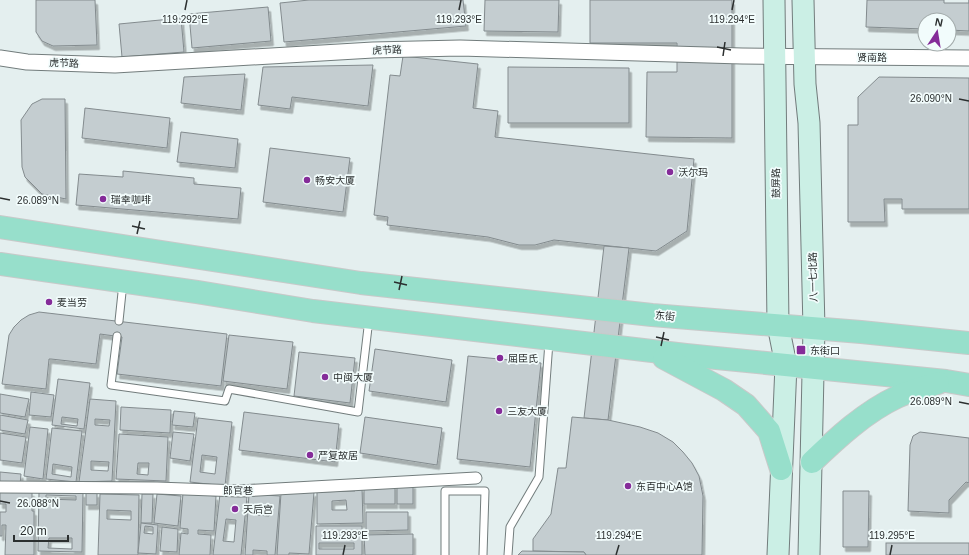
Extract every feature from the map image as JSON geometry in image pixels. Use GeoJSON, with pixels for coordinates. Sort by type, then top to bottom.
{"type":"FeatureCollection","features":[{"type":"Feature","properties":{"kind":"main road","name":"鼓屏路"},"geometry":{"type":"LineString","coordinates":[[774,0],[778,325],[786,365]]}},
{"type":"Feature","properties":{"kind":"main road","name":"八一七北路"},"geometry":{"type":"LineString","coordinates":[[803,0],[804,57],[809,123],[814,328],[809,555]]}},
{"type":"Feature","properties":{"kind":"main road","name":"东街"},"geometry":{"type":"LineString","coordinates":[[0,227],[361,283],[652,315],[814,328],[969,343]]}},
{"type":"Feature","properties":{"kind":"main road"},"geometry":{"type":"LineString","coordinates":[[0,264],[124,281],[313,311],[647,350],[946,381],[969,385]]}},
{"type":"Feature","properties":{"kind":"main road"},"geometry":{"type":"LineString","coordinates":[[647,350],[698,375],[746,405],[769,431],[780,469]]}},
{"type":"Feature","properties":{"kind":"main road"},"geometry":{"type":"LineString","coordinates":[[778,555],[780,469],[786,365]]}},
{"type":"Feature","properties":{"kind":"main road"},"geometry":{"type":"LineString","coordinates":[[812,462],[839,437],[871,413],[897,397],[946,381]]}},
{"type":"Feature","properties":{"kind":"street","name":"虎节路"},"geometry":{"type":"LineString","coordinates":[[0,58],[26,62],[115,65],[373,50],[460,48],[775,56]]}},
{"type":"Feature","properties":{"kind":"street","name":"贤南路"},"geometry":{"type":"LineString","coordinates":[[775,56],[969,58]]}},
{"type":"Feature","properties":{"kind":"street","name":"郎官巷"},"geometry":{"type":"LineString","coordinates":[[0,487],[157,488],[240,491],[476,478]]}},
{"type":"Feature","properties":{"kind":"lane"},"geometry":{"type":"LineString","coordinates":[[119,321],[124,281]]}},
{"type":"Feature","properties":{"kind":"lane"},"geometry":{"type":"LineString","coordinates":[[117,336],[111,385],[225,401],[229,390],[358,412],[369,317]]}},
{"type":"Feature","properties":{"kind":"lane"},"geometry":{"type":"LineString","coordinates":[[508,555],[510,527],[539,477],[549,338]]}},
{"type":"Feature","properties":{"kind":"lane"},"geometry":{"type":"LineString","coordinates":[[446,555],[445,492],[485,491],[483,555]]}},
{"type":"Feature","properties":{"kind":"building"},"geometry":{"type":"Polygon","coordinates":[[[36,0],[95,0],[97,45],[53,46],[42,41],[36,32],[36,0]]]}},
{"type":"Feature","properties":{"kind":"building"},"geometry":{"type":"Polygon","coordinates":[[[309,0],[463,0],[466,26],[284,42],[280,3],[309,0]]]}},
{"type":"Feature","properties":{"kind":"building"},"geometry":{"type":"Polygon","coordinates":[[[485,0],[559,0],[558,32],[484,31],[485,0]]]}},
{"type":"Feature","properties":{"kind":"building"},"geometry":{"type":"Polygon","coordinates":[[[590,0],[732,0],[732,138],[646,137],[647,72],[677,72],[677,43],[590,43],[590,0]]]}},
{"type":"Feature","properties":{"kind":"building"},"geometry":{"type":"Polygon","coordinates":[[[867,0],[944,0],[944,3],[969,3],[969,31],[957,30],[957,12],[917,12],[917,29],[866,27],[867,0]]]}},
{"type":"Feature","properties":{"kind":"building"},"geometry":{"type":"Polygon","coordinates":[[[268,7],[271,41],[192,48],[189,14],[268,7]]]}},
{"type":"Feature","properties":{"kind":"building"},"geometry":{"type":"Polygon","coordinates":[[[181,18],[184,52],[122,57],[119,24],[181,18]]]}},
{"type":"Feature","properties":{"kind":"building"},"geometry":{"type":"Polygon","coordinates":[[[403,56],[478,64],[473,108],[498,111],[495,137],[694,159],[687,231],[656,251],[554,240],[535,245],[519,245],[488,237],[387,225],[388,217],[374,215],[390,75],[400,76],[403,56]]]}},
{"type":"Feature","properties":{"kind":"building"},"geometry":{"type":"Polygon","coordinates":[[[373,65],[368,106],[292,97],[290,109],[258,105],[263,67],[373,65]]]}},
{"type":"Feature","properties":{"kind":"building"},"geometry":{"type":"Polygon","coordinates":[[[508,67],[629,68],[629,123],[508,123],[508,67]]]}},
{"type":"Feature","properties":{"kind":"building"},"geometry":{"type":"Polygon","coordinates":[[[245,74],[241,110],[181,103],[184,77],[245,74]]]}},
{"type":"Feature","properties":{"kind":"building"},"geometry":{"type":"Polygon","coordinates":[[[879,77],[969,78],[969,209],[902,209],[902,199],[884,199],[885,222],[848,222],[848,125],[858,125],[858,97],[879,77]]]}},
{"type":"Feature","properties":{"kind":"building"},"geometry":{"type":"Polygon","coordinates":[[[42,99],[65,99],[66,199],[42,194],[25,177],[22,167],[21,120],[32,104],[42,99]]]}},
{"type":"Feature","properties":{"kind":"building"},"geometry":{"type":"Polygon","coordinates":[[[85,108],[170,118],[167,148],[82,138],[85,108]]]}},
{"type":"Feature","properties":{"kind":"building"},"geometry":{"type":"Polygon","coordinates":[[[181,132],[238,139],[235,168],[177,162],[181,132]]]}},
{"type":"Feature","properties":{"kind":"building","name":"畅安大厦"},"geometry":{"type":"Polygon","coordinates":[[[270,148],[350,158],[343,212],[263,202],[270,148]]]}},
{"type":"Feature","properties":{"kind":"building"},"geometry":{"type":"Polygon","coordinates":[[[123,171],[194,178],[194,184],[241,188],[238,219],[76,205],[79,174],[123,177],[123,171]]]}},
{"type":"Feature","properties":{"kind":"building"},"geometry":{"type":"Polygon","coordinates":[[[604,246],[629,248],[608,420],[584,418],[604,246]]]}},
{"type":"Feature","properties":{"kind":"building"},"geometry":{"type":"Polygon","coordinates":[[[39,312],[227,334],[221,386],[117,374],[122,337],[100,334],[96,364],[49,359],[46,389],[2,384],[9,335],[21,320],[29,315],[39,312]]]}},
{"type":"Feature","properties":{"kind":"building"},"geometry":{"type":"Polygon","coordinates":[[[229,335],[293,342],[287,389],[223,381],[229,335]]]}},
{"type":"Feature","properties":{"kind":"building"},"geometry":{"type":"Polygon","coordinates":[[[375,349],[452,360],[446,402],[369,391],[375,349]]]}},
{"type":"Feature","properties":{"kind":"building","name":"中闽大厦"},"geometry":{"type":"Polygon","coordinates":[[[299,352],[355,358],[350,403],[294,396],[299,352]]]}},
{"type":"Feature","properties":{"kind":"building","name":"三友大厦"},"geometry":{"type":"Polygon","coordinates":[[[468,356],[541,363],[530,467],[457,459],[468,356]]]}},
{"type":"Feature","properties":{"kind":"building"},"geometry":{"type":"Polygon","coordinates":[[[58,379],[90,383],[84,429],[52,425],[58,379]],[[62,417],[61,424],[77,426],[78,419],[62,417]]]}},
{"type":"Feature","properties":{"kind":"building"},"geometry":{"type":"Polygon","coordinates":[[[31,392],[54,395],[51,417],[29,415],[31,392]]]}},
{"type":"Feature","properties":{"kind":"building"},"geometry":{"type":"Polygon","coordinates":[[[0,394],[29,399],[25,417],[0,413],[0,394]]]}},
{"type":"Feature","properties":{"kind":"building"},"geometry":{"type":"Polygon","coordinates":[[[90,399],[116,401],[112,481],[79,482],[90,399]],[[95,419],[95,425],[109,426],[110,420],[95,419]],[[91,461],[91,470],[108,471],[109,462],[91,461]]]}},
{"type":"Feature","properties":{"kind":"building"},"geometry":{"type":"Polygon","coordinates":[[[121,407],[171,410],[170,433],[120,430],[121,407]]]}},
{"type":"Feature","properties":{"kind":"building"},"geometry":{"type":"Polygon","coordinates":[[[174,411],[195,413],[193,427],[172,425],[174,411]]]}},
{"type":"Feature","properties":{"kind":"building"},"geometry":{"type":"Polygon","coordinates":[[[244,412],[339,424],[335,462],[239,450],[244,412]]]}},
{"type":"Feature","properties":{"kind":"building"},"geometry":{"type":"Polygon","coordinates":[[[0,415],[28,420],[25,434],[0,430],[0,415]]]}},
{"type":"Feature","properties":{"kind":"building"},"geometry":{"type":"Polygon","coordinates":[[[365,417],[442,428],[437,465],[360,453],[365,417]]]}},
{"type":"Feature","properties":{"kind":"building","name":"东百中心A馆"},"geometry":{"type":"Polygon","coordinates":[[[572,417],[608,420],[640,427],[658,433],[673,442],[683,452],[692,463],[699,476],[703,496],[702,555],[586,555],[584,552],[533,551],[533,539],[551,514],[558,468],[566,468],[572,417]]]}},
{"type":"Feature","properties":{"kind":"building"},"geometry":{"type":"Polygon","coordinates":[[[198,418],[232,422],[225,486],[190,482],[198,418]],[[202,455],[200,472],[215,474],[217,457],[202,455]]]}},
{"type":"Feature","properties":{"kind":"building"},"geometry":{"type":"Polygon","coordinates":[[[30,427],[48,429],[43,479],[24,476],[30,427]]]}},
{"type":"Feature","properties":{"kind":"building"},"geometry":{"type":"Polygon","coordinates":[[[52,428],[82,431],[76,482],[46,479],[52,428]],[[53,464],[52,474],[71,477],[72,467],[53,464]]]}},
{"type":"Feature","properties":{"kind":"building"},"geometry":{"type":"Polygon","coordinates":[[[173,432],[194,434],[190,461],[170,458],[173,432]]]}},
{"type":"Feature","properties":{"kind":"building"},"geometry":{"type":"Polygon","coordinates":[[[920,432],[969,438],[969,483],[966,482],[949,500],[949,513],[908,511],[910,445],[913,436],[920,432]]]}},
{"type":"Feature","properties":{"kind":"building"},"geometry":{"type":"Polygon","coordinates":[[[0,433],[26,437],[22,463],[0,460],[0,433]]]}},
{"type":"Feature","properties":{"kind":"building"},"geometry":{"type":"Polygon","coordinates":[[[119,434],[168,437],[166,481],[116,479],[119,434]],[[138,463],[137,474],[148,475],[149,463],[138,463]]]}},
{"type":"Feature","properties":{"kind":"building"},"geometry":{"type":"Polygon","coordinates":[[[0,472],[21,474],[20,485],[0,483],[0,472]]]}},
{"type":"Feature","properties":{"kind":"building"},"geometry":{"type":"Polygon","coordinates":[[[413,484],[413,504],[397,504],[397,485],[413,484]]]}},
{"type":"Feature","properties":{"kind":"building"},"geometry":{"type":"Polygon","coordinates":[[[364,485],[395,485],[395,504],[364,504],[364,485]]]}},
{"type":"Feature","properties":{"kind":"building"},"geometry":{"type":"Polygon","coordinates":[[[355,488],[362,488],[363,523],[317,524],[317,492],[355,491],[355,488]],[[346,500],[332,501],[332,510],[347,510],[346,500]]]}},
{"type":"Feature","properties":{"kind":"building"},"geometry":{"type":"Polygon","coordinates":[[[0,491],[32,492],[32,511],[34,511],[34,555],[5,555],[6,525],[2,525],[2,536],[0,536],[0,512],[6,512],[6,504],[0,504],[0,491]]]}},
{"type":"Feature","properties":{"kind":"building"},"geometry":{"type":"Polygon","coordinates":[[[843,491],[869,491],[868,547],[843,547],[843,491]]]}},
{"type":"Feature","properties":{"kind":"building"},"geometry":{"type":"Polygon","coordinates":[[[39,492],[83,493],[82,552],[38,551],[39,492]],[[46,495],[46,499],[76,500],[76,496],[46,495]],[[49,538],[48,548],[72,549],[72,538],[49,538]]]}},
{"type":"Feature","properties":{"kind":"building"},"geometry":{"type":"Polygon","coordinates":[[[314,492],[309,554],[289,553],[289,555],[277,555],[281,493],[314,492]]]}},
{"type":"Feature","properties":{"kind":"building"},"geometry":{"type":"Polygon","coordinates":[[[86,493],[97,493],[97,505],[86,505],[86,493]]]}},
{"type":"Feature","properties":{"kind":"building"},"geometry":{"type":"Polygon","coordinates":[[[183,493],[216,496],[214,531],[198,530],[198,534],[211,535],[210,555],[179,555],[181,533],[188,534],[188,529],[180,528],[183,493]]]}},
{"type":"Feature","properties":{"kind":"building"},"geometry":{"type":"Polygon","coordinates":[[[100,494],[139,495],[138,555],[98,555],[100,494]],[[107,510],[107,519],[131,520],[131,511],[107,510]]]}},
{"type":"Feature","properties":{"kind":"building"},"geometry":{"type":"Polygon","coordinates":[[[142,494],[153,494],[152,523],[141,523],[142,494]]]}},
{"type":"Feature","properties":{"kind":"building"},"geometry":{"type":"Polygon","coordinates":[[[157,494],[181,496],[178,526],[154,523],[157,494]]]}},
{"type":"Feature","properties":{"kind":"building"},"geometry":{"type":"Polygon","coordinates":[[[220,494],[247,497],[241,555],[213,555],[220,494]],[[226,519],[223,541],[234,542],[236,520],[226,519]]]}},
{"type":"Feature","properties":{"kind":"building"},"geometry":{"type":"Polygon","coordinates":[[[249,494],[280,496],[275,555],[267,555],[267,551],[253,550],[253,555],[245,555],[249,494]],[[257,508],[256,515],[269,516],[270,509],[257,508]]]}},
{"type":"Feature","properties":{"kind":"building"},"geometry":{"type":"Polygon","coordinates":[[[366,512],[408,512],[408,530],[366,531],[366,512]]]}},
{"type":"Feature","properties":{"kind":"building"},"geometry":{"type":"Polygon","coordinates":[[[141,523],[158,525],[156,554],[138,553],[141,523]],[[145,526],[144,533],[153,534],[153,527],[145,526]]]}},
{"type":"Feature","properties":{"kind":"building"},"geometry":{"type":"Polygon","coordinates":[[[316,526],[362,526],[362,555],[316,555],[316,526]],[[319,543],[319,549],[354,549],[354,543],[319,543]]]}},
{"type":"Feature","properties":{"kind":"building"},"geometry":{"type":"Polygon","coordinates":[[[162,527],[178,529],[177,552],[160,551],[162,527]]]}},
{"type":"Feature","properties":{"kind":"building"},"geometry":{"type":"Polygon","coordinates":[[[413,534],[413,555],[365,555],[364,535],[413,534]]]}},
{"type":"Feature","properties":{"kind":"building"},"geometry":{"type":"Polygon","coordinates":[[[886,543],[969,543],[969,555],[886,555],[886,543]]]}},
{"type":"Feature","properties":{"kind":"building"},"geometry":{"type":"Polygon","coordinates":[[[522,551],[584,552],[586,555],[518,555],[522,551]]]}},
{"type":"Feature","properties":{"kind":"place","name":"沃尔玛"},"geometry":{"type":"Point","coordinates":[670,172]}},
{"type":"Feature","properties":{"kind":"place","name":"畅安大厦"},"geometry":{"type":"Point","coordinates":[307,180]}},
{"type":"Feature","properties":{"kind":"place","name":"瑞幸咖啡"},"geometry":{"type":"Point","coordinates":[103,199]}},
{"type":"Feature","properties":{"kind":"place","name":"麦当劳"},"geometry":{"type":"Point","coordinates":[49,302]}},
{"type":"Feature","properties":{"kind":"place","name":"东街口"},"geometry":{"type":"Point","coordinates":[801,350]}},
{"type":"Feature","properties":{"kind":"place","name":"屈臣氏"},"geometry":{"type":"Point","coordinates":[500,358]}},
{"type":"Feature","properties":{"kind":"place","name":"中闽大厦"},"geometry":{"type":"Point","coordinates":[325,377]}},
{"type":"Feature","properties":{"kind":"place","name":"三友大厦"},"geometry":{"type":"Point","coordinates":[499,411]}},
{"type":"Feature","properties":{"kind":"place","name":"严复故居"},"geometry":{"type":"Point","coordinates":[310,455]}},
{"type":"Feature","properties":{"kind":"place","name":"东百中心A馆"},"geometry":{"type":"Point","coordinates":[628,486]}},
{"type":"Feature","properties":{"kind":"place","name":"天后宫"},"geometry":{"type":"Point","coordinates":[235,509]}}]}
